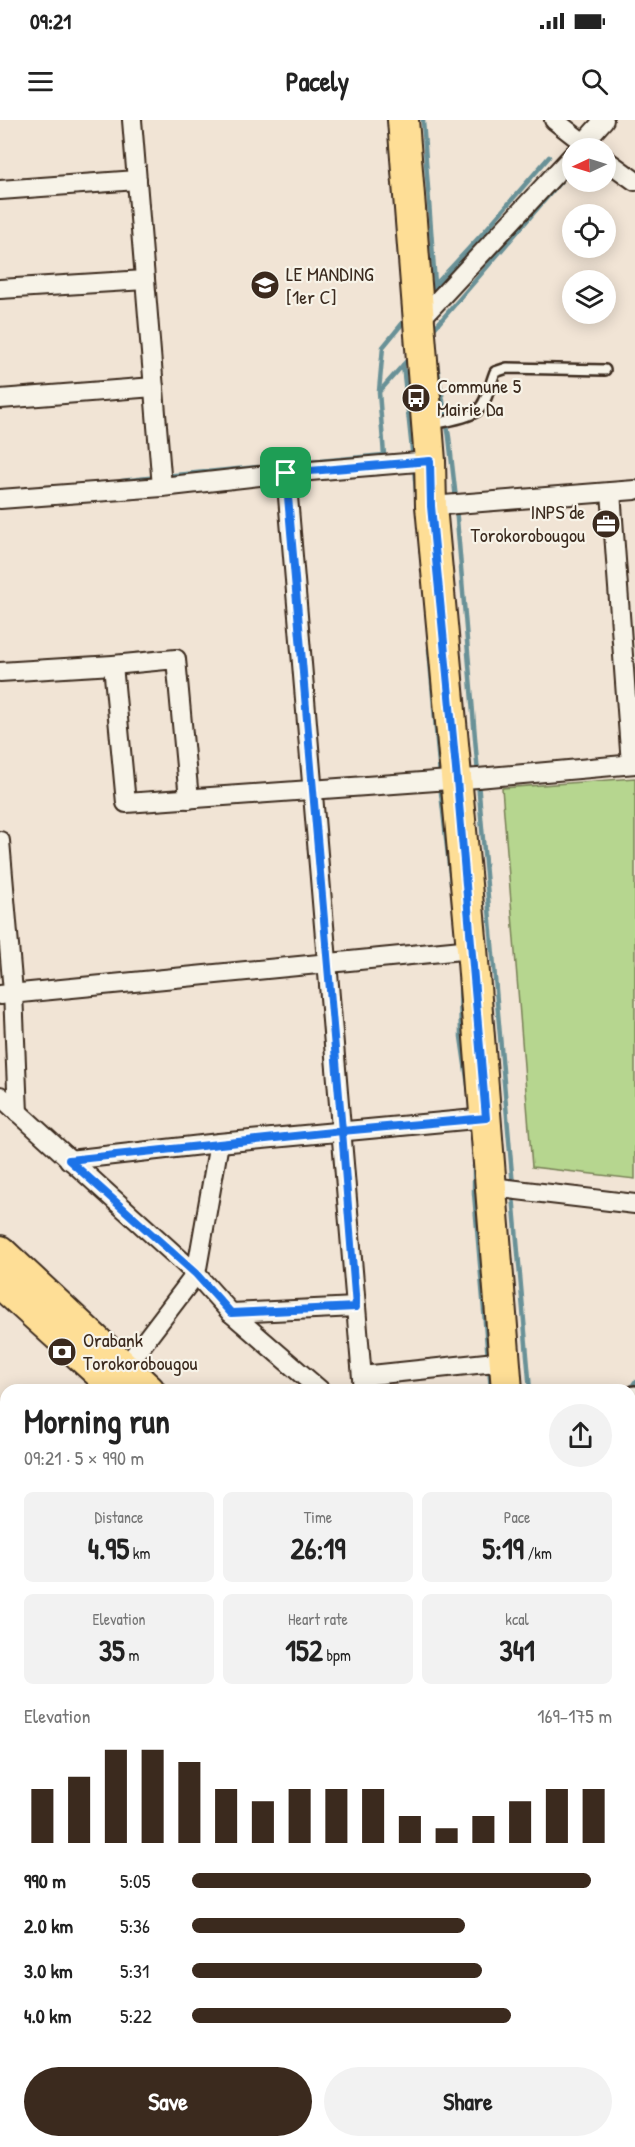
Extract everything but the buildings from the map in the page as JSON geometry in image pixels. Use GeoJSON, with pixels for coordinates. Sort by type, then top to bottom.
{"type":"FeatureCollection","features":[{"type":"Feature","properties":{"kind":"main road"},"geometry":{"type":"LineString","coordinates":[[403,120],[430,461],[431,506],[472,949],[507,1384]]}},
{"type":"Feature","properties":{"kind":"main road"},"geometry":{"type":"LineString","coordinates":[[0,1251],[115,1383]]}},
{"type":"Feature","properties":{"kind":"main road"},"geometry":{"type":"LineString","coordinates":[[0,1283],[115,1383]]}},
{"type":"Feature","properties":{"kind":"street"},"geometry":{"type":"LineString","coordinates":[[132,120],[162,487]]}},
{"type":"Feature","properties":{"kind":"street"},"geometry":{"type":"LineString","coordinates":[[554,120],[571,138]]}},
{"type":"Feature","properties":{"kind":"street"},"geometry":{"type":"LineString","coordinates":[[590,138],[604,120]]}},
{"type":"Feature","properties":{"kind":"street"},"geometry":{"type":"LineString","coordinates":[[616,167],[635,181]]}},
{"type":"Feature","properties":{"kind":"street"},"geometry":{"type":"LineString","coordinates":[[418,322],[562,169]]}},
{"type":"Feature","properties":{"kind":"street"},"geometry":{"type":"LineString","coordinates":[[0,190],[137,180]]}},
{"type":"Feature","properties":{"kind":"street"},"geometry":{"type":"LineString","coordinates":[[0,289],[145,280]]}},
{"type":"Feature","properties":{"kind":"street"},"geometry":{"type":"LineString","coordinates":[[0,399],[154,387]]}},
{"type":"Feature","properties":{"kind":"street"},"geometry":{"type":"LineString","coordinates":[[0,499],[162,487],[286,473],[430,461]]}},
{"type":"Feature","properties":{"kind":"street"},"geometry":{"type":"LineString","coordinates":[[286,473],[363,1383],[505,1361]]}},
{"type":"Feature","properties":{"kind":"street"},"geometry":{"type":"LineString","coordinates":[[431,506],[635,490]]}},
{"type":"Feature","properties":{"kind":"street"},"geometry":{"type":"LineString","coordinates":[[113,665],[126,803],[457,780],[633,764],[628,635],[610,492]]}},
{"type":"Feature","properties":{"kind":"street"},"geometry":{"type":"LineString","coordinates":[[0,672],[176,659],[189,799]]}},
{"type":"Feature","properties":{"kind":"street"},"geometry":{"type":"LineString","coordinates":[[0,841],[6,994],[18,1113]]}},
{"type":"Feature","properties":{"kind":"street"},"geometry":{"type":"LineString","coordinates":[[6,994],[472,949]]}},
{"type":"Feature","properties":{"kind":"street"},"geometry":{"type":"LineString","coordinates":[[0,1096],[196,1274],[231,1313],[313,1384]]}},
{"type":"Feature","properties":{"kind":"street"},"geometry":{"type":"LineString","coordinates":[[69,1160],[219,1143],[486,1118]]}},
{"type":"Feature","properties":{"kind":"street"},"geometry":{"type":"LineString","coordinates":[[115,1383],[196,1274],[219,1143]]}},
{"type":"Feature","properties":{"kind":"street"},"geometry":{"type":"LineString","coordinates":[[492,1187],[635,1204]]}},
{"type":"Feature","properties":{"kind":"street"},"geometry":{"type":"LineString","coordinates":[[231,1313],[356,1307]]}},
{"type":"Feature","properties":{"kind":"lane"},"geometry":{"type":"LineString","coordinates":[[426,425],[447,422],[477,412],[495,372],[507,368],[605,370]]}},
{"type":"Feature","properties":{"kind":"green space"},"geometry":{"type":"Polygon","coordinates":[[[635,778],[635,1179],[532,1167],[502,788],[635,778]]]}},
{"type":"Feature","properties":{"kind":"waterway"},"geometry":{"type":"LineString","coordinates":[[423,120],[435,284],[434,297]]}},
{"type":"Feature","properties":{"kind":"waterway"},"geometry":{"type":"LineString","coordinates":[[435,285],[549,157]]}},
{"type":"Feature","properties":{"kind":"waterway"},"geometry":{"type":"LineString","coordinates":[[432,331],[562,180]]}},
{"type":"Feature","properties":{"kind":"waterway"},"geometry":{"type":"LineString","coordinates":[[379,391],[383,347],[406,319]]}},
{"type":"Feature","properties":{"kind":"waterway"},"geometry":{"type":"LineString","coordinates":[[309,462],[384,455],[379,392],[411,356]]}},
{"type":"Feature","properties":{"kind":"waterway"},"geometry":{"type":"LineString","coordinates":[[403,365],[413,459]]}},
{"type":"Feature","properties":{"kind":"waterway"},"geometry":{"type":"LineString","coordinates":[[437,365],[456,499]]}},
{"type":"Feature","properties":{"kind":"waterway"},"geometry":{"type":"LineString","coordinates":[[165,476],[258,467]]}},
{"type":"Feature","properties":{"kind":"waterway"},"geometry":{"type":"LineString","coordinates":[[414,467],[416,492]]}},
{"type":"Feature","properties":{"kind":"waterway"},"geometry":{"type":"LineString","coordinates":[[121,481],[157,477]]}},
{"type":"Feature","properties":{"kind":"waterway"},"geometry":{"type":"LineString","coordinates":[[456,507],[478,774]]}},
{"type":"Feature","properties":{"kind":"waterway"},"geometry":{"type":"LineString","coordinates":[[429,649],[440,776]]}},
{"type":"Feature","properties":{"kind":"waterway"},"geometry":{"type":"LineString","coordinates":[[478,782],[513,1186]]}},
{"type":"Feature","properties":{"kind":"waterway"},"geometry":{"type":"LineString","coordinates":[[440,784],[451,883]]}},
{"type":"Feature","properties":{"kind":"waterway"},"geometry":{"type":"LineString","coordinates":[[460,978],[461,1037],[469,1092]]}},
{"type":"Feature","properties":{"kind":"waterway"},"geometry":{"type":"LineString","coordinates":[[474,1166],[474,1193],[488,1358]]}},
{"type":"Feature","properties":{"kind":"waterway"},"geometry":{"type":"LineString","coordinates":[[513,1195],[529,1384]]}},
{"type":"Feature","properties":{"kind":"waterway"},"geometry":{"type":"LineString","coordinates":[[489,1366],[490,1384]]}},
{"type":"Feature","properties":{"kind":"place","name":"LE MANDING [1er C]"},"geometry":{"type":"Point","coordinates":[265,285]}},
{"type":"Feature","properties":{"kind":"place","name":"Commune 5 Mairie Da"},"geometry":{"type":"Point","coordinates":[416,398]}},
{"type":"Feature","properties":{"kind":"place","name":"INPS de Torokorobougou"},"geometry":{"type":"Point","coordinates":[606,524]}},
{"type":"Feature","properties":{"kind":"place","name":"Orabank Torokorobougou"},"geometry":{"type":"Point","coordinates":[62,1352]}},
{"type":"Feature","properties":{"kind":"route"},"geometry":{"type":"LineString","coordinates":[[286,473],[342,1131],[69,1160],[196,1274],[231,1313],[356,1307],[342,1131],[486,1118],[431,506],[430,461],[286,473]]}}]}
